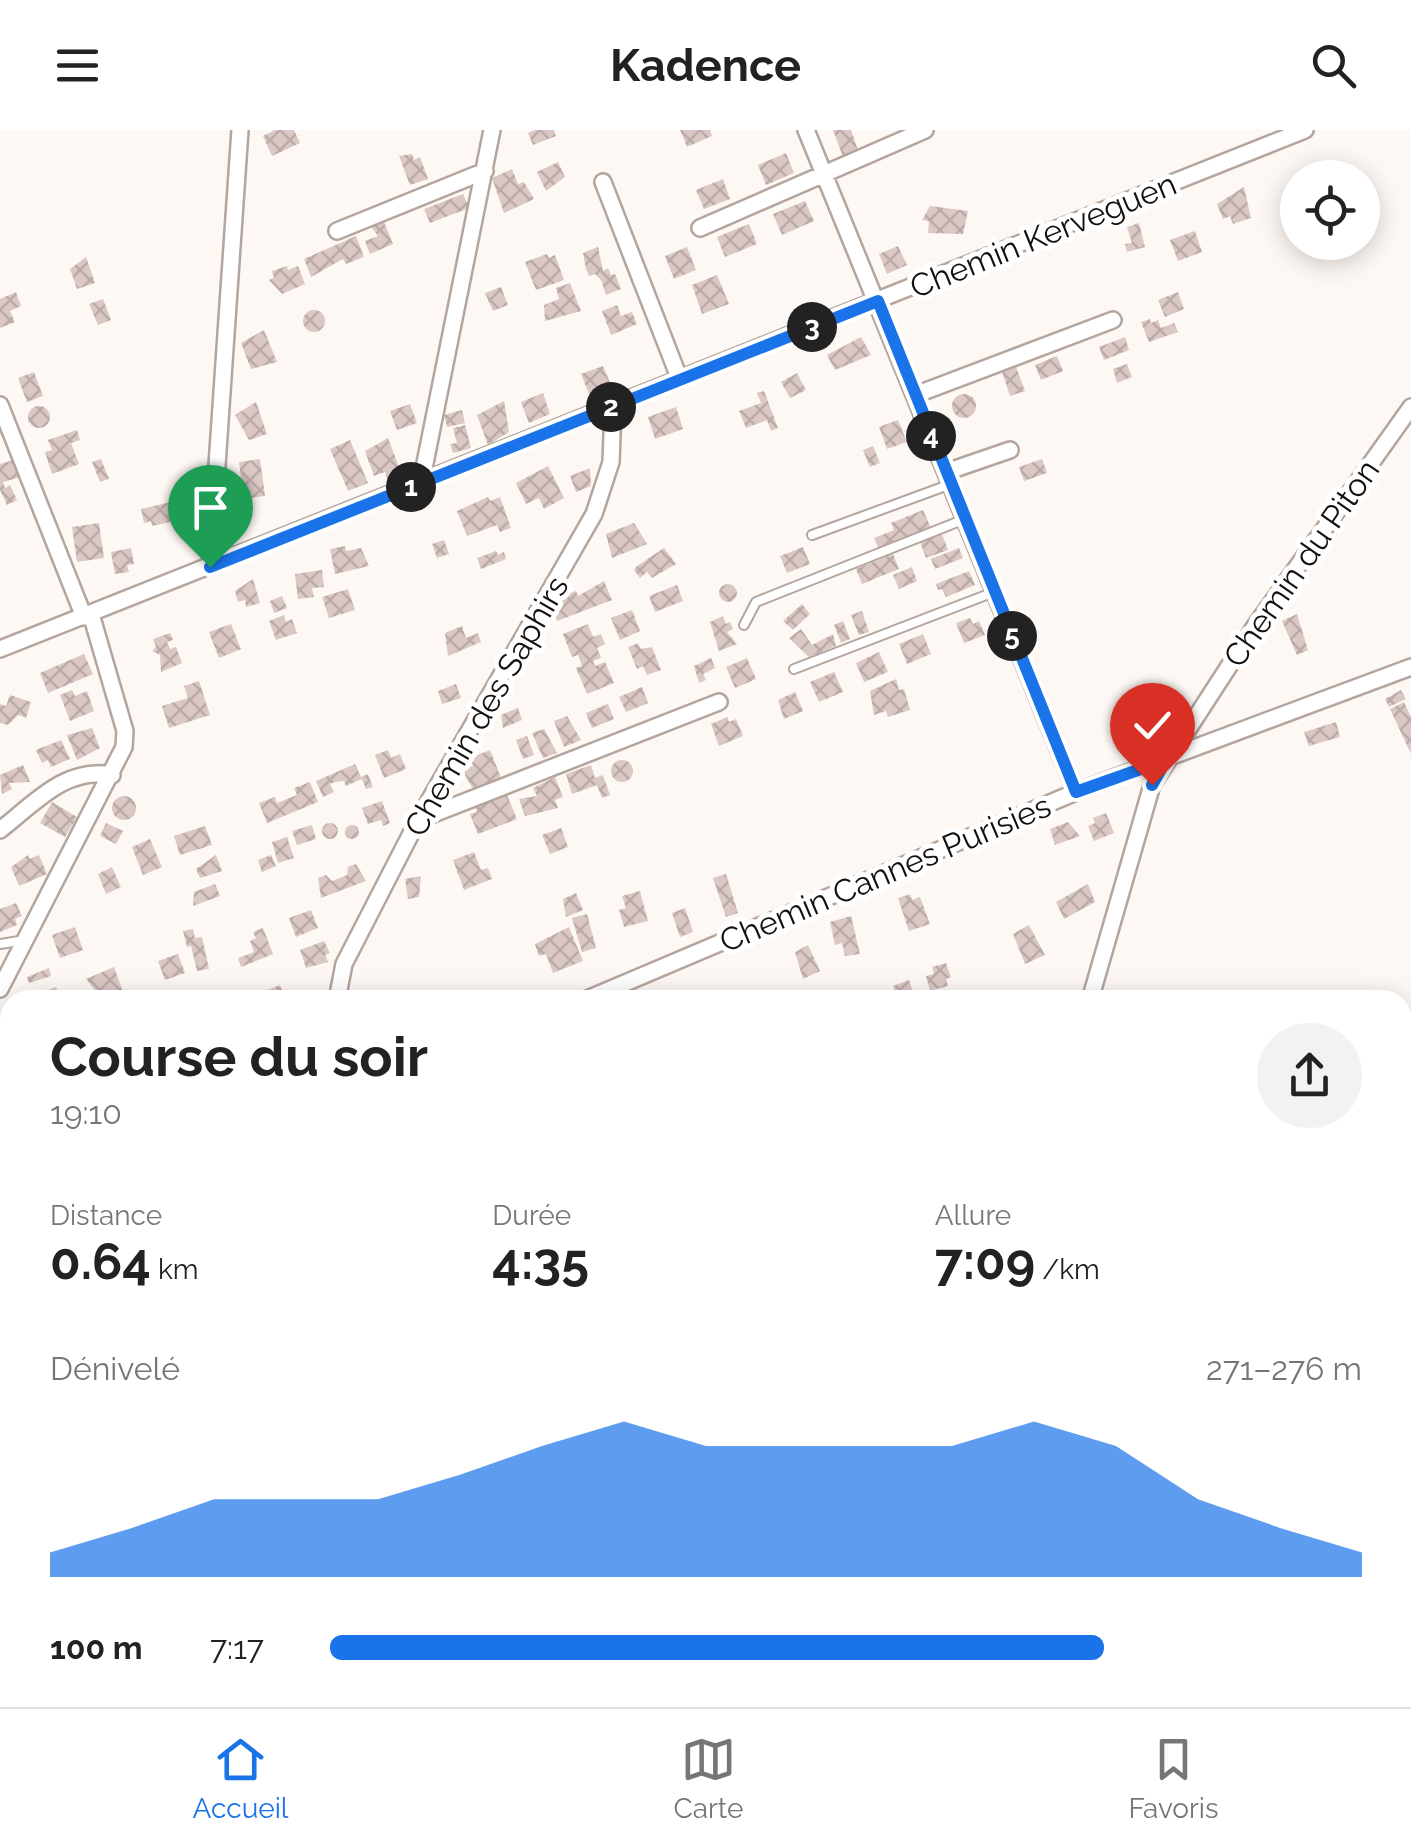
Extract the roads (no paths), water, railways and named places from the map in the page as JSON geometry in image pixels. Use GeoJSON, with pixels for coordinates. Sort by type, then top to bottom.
{"type":"FeatureCollection","features":[{"type":"Feature","properties":{"kind":"street"},"geometry":{"type":"LineString","coordinates":[[210,567],[240,130]]}},
{"type":"Feature","properties":{"kind":"street"},"geometry":{"type":"LineString","coordinates":[[421,483],[492,130]]}},
{"type":"Feature","properties":{"kind":"street"},"geometry":{"type":"LineString","coordinates":[[806,130],[1076,792]]}},
{"type":"Feature","properties":{"kind":"street"},"geometry":{"type":"LineString","coordinates":[[700,228],[925,130]]}},
{"type":"Feature","properties":{"kind":"street","name":"Chemin Kerveguen"},"geometry":{"type":"LineString","coordinates":[[0,649],[1305,130]]}},
{"type":"Feature","properties":{"kind":"street"},"geometry":{"type":"LineString","coordinates":[[336,232],[485,171]]}},
{"type":"Feature","properties":{"kind":"street"},"geometry":{"type":"LineString","coordinates":[[603,182],[680,380]]}},
{"type":"Feature","properties":{"kind":"street"},"geometry":{"type":"LineString","coordinates":[[915,396],[1112,320]]}},
{"type":"Feature","properties":{"kind":"street"},"geometry":{"type":"LineString","coordinates":[[0,405],[88,616],[125,731],[122,756],[0,989]]}},
{"type":"Feature","properties":{"kind":"street","name":"Chemin des Saphirs"},"geometry":{"type":"LineString","coordinates":[[338,990],[344,964],[418,820],[594,514],[611,462],[613,406]]}},
{"type":"Feature","properties":{"kind":"street","name":"Chemin du Piton"},"geometry":{"type":"LineString","coordinates":[[1093,990],[1152,785],[1411,408]]}},
{"type":"Feature","properties":{"kind":"street"},"geometry":{"type":"LineString","coordinates":[[948,478],[1010,450]]}},
{"type":"Feature","properties":{"kind":"street","name":"Chemin Cannes Purisies"},"geometry":{"type":"LineString","coordinates":[[609,990],[1076,792],[1411,667]]}},
{"type":"Feature","properties":{"kind":"street"},"geometry":{"type":"LineString","coordinates":[[418,820],[719,702]]}},
{"type":"Feature","properties":{"kind":"street"},"geometry":{"type":"LineString","coordinates":[[0,830],[42,793],[93,772],[112,775]]}},
{"type":"Feature","properties":{"kind":"lane"},"geometry":{"type":"LineString","coordinates":[[812,535],[948,478]]}},
{"type":"Feature","properties":{"kind":"lane"},"geometry":{"type":"LineString","coordinates":[[744,625],[756,602],[964,518]]}},
{"type":"Feature","properties":{"kind":"lane"},"geometry":{"type":"LineString","coordinates":[[794,669],[994,592]]}},
{"type":"Feature","properties":{"kind":"lane"},"geometry":{"type":"LineString","coordinates":[[0,944],[24,940]]}}]}
